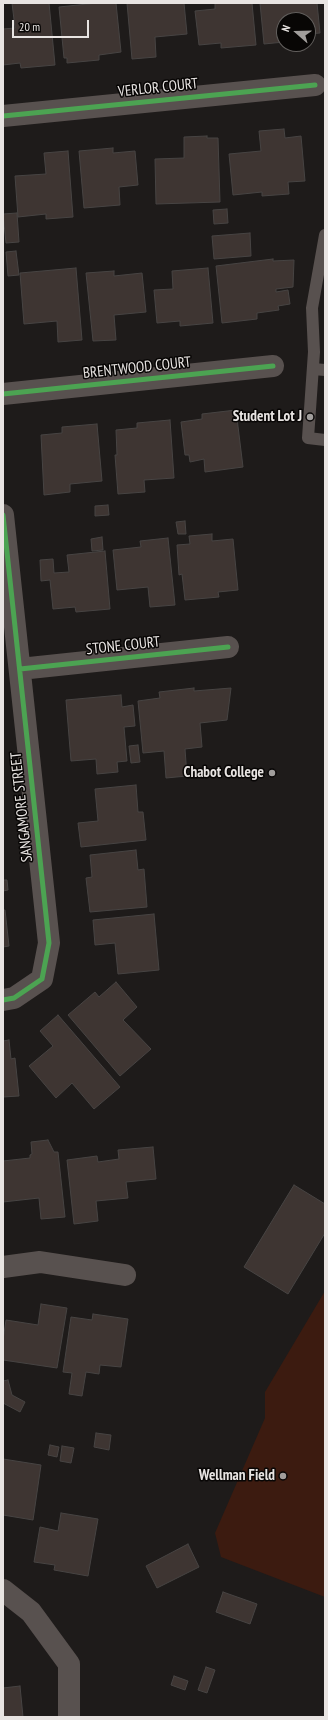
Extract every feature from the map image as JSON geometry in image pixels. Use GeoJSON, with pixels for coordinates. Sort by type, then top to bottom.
{"type":"FeatureCollection","features":[{"type":"Feature","properties":{"kind":"street","name":"VERLOR COURT"},"geometry":{"type":"LineString","coordinates":[[3,116],[314,85]]}},
{"type":"Feature","properties":{"kind":"street","name":"BRENTWOOD COURT"},"geometry":{"type":"LineString","coordinates":[[3,394],[273,366]]}},
{"type":"Feature","properties":{"kind":"street","name":"SANGAMORE STREET"},"geometry":{"type":"LineString","coordinates":[[3,515],[49,943],[42,979],[14,998],[3,1000]]}},
{"type":"Feature","properties":{"kind":"street","name":"STONE COURT"},"geometry":{"type":"LineString","coordinates":[[20,669],[228,646]]}},
{"type":"Feature","properties":{"kind":"street"},"geometry":{"type":"LineString","coordinates":[[3,1267],[40,1262],[125,1275]]}},
{"type":"Feature","properties":{"kind":"street"},"geometry":{"type":"LineString","coordinates":[[3,1590],[31,1612],[69,1664],[69,1717]]}},
{"type":"Feature","properties":{"kind":"lane"},"geometry":{"type":"LineString","coordinates":[[325,235],[312,308],[319,370],[308,438],[325,440]]}},
{"type":"Feature","properties":{"kind":"shaded area","name":"Wellman Field"},"geometry":{"type":"Polygon","coordinates":[[[325,1291],[325,1597],[221,1557],[215,1533],[265,1418],[265,1392],[325,1291]]]}},
{"type":"Feature","properties":{"kind":"building"},"geometry":{"type":"Polygon","coordinates":[[[12,3],[49,3],[55,65],[21,68],[20,63],[3,65],[3,29],[15,28],[12,3]]]}},
{"type":"Feature","properties":{"kind":"building"},"geometry":{"type":"Polygon","coordinates":[[[97,3],[116,3],[121,52],[99,55],[99,60],[67,63],[67,58],[64,58],[59,7],[97,3]]]}},
{"type":"Feature","properties":{"kind":"building"},"geometry":{"type":"Polygon","coordinates":[[[127,3],[184,3],[187,34],[155,37],[156,57],[132,59],[127,3]]]}},
{"type":"Feature","properties":{"kind":"building"},"geometry":{"type":"Polygon","coordinates":[[[215,3],[252,3],[256,45],[221,48],[221,43],[199,45],[195,11],[215,9],[215,3]]]}},
{"type":"Feature","properties":{"kind":"building"},"geometry":{"type":"Polygon","coordinates":[[[260,3],[317,3],[320,33],[316,33],[316,12],[276,12],[276,43],[264,44],[260,3]]]}},
{"type":"Feature","properties":{"kind":"building"},"geometry":{"type":"Polygon","coordinates":[[[284,129],[285,138],[301,136],[305,181],[288,182],[289,194],[262,196],[262,192],[233,195],[229,154],[261,151],[259,131],[284,129]]]}},
{"type":"Feature","properties":{"kind":"building"},"geometry":{"type":"Polygon","coordinates":[[[207,136],[207,138],[218,138],[220,202],[156,204],[155,159],[184,158],[184,137],[207,136]]]}},
{"type":"Feature","properties":{"kind":"building"},"geometry":{"type":"Polygon","coordinates":[[[113,148],[113,153],[135,151],[138,185],[119,187],[120,205],[84,208],[79,151],[113,148]]]}},
{"type":"Feature","properties":{"kind":"building"},"geometry":{"type":"Polygon","coordinates":[[[68,151],[73,217],[46,219],[46,214],[18,217],[15,176],[46,174],[44,153],[68,151]]]}},
{"type":"Feature","properties":{"kind":"building"},"geometry":{"type":"Polygon","coordinates":[[[227,209],[228,223],[214,224],[213,210],[227,209]]]}},
{"type":"Feature","properties":{"kind":"building"},"geometry":{"type":"Polygon","coordinates":[[[17,213],[19,242],[6,243],[3,214],[17,213]]]}},
{"type":"Feature","properties":{"kind":"building"},"geometry":{"type":"Polygon","coordinates":[[[250,233],[251,256],[214,259],[212,236],[250,233]]]}},
{"type":"Feature","properties":{"kind":"building"},"geometry":{"type":"Polygon","coordinates":[[[16,251],[19,275],[8,276],[6,252],[16,251]]]}},
{"type":"Feature","properties":{"kind":"building"},"geometry":{"type":"Polygon","coordinates":[[[273,259],[273,261],[294,260],[293,287],[276,289],[276,292],[288,290],[290,304],[278,306],[279,310],[257,313],[257,319],[222,323],[216,266],[273,259]]]}},
{"type":"Feature","properties":{"kind":"building"},"geometry":{"type":"Polygon","coordinates":[[[76,268],[82,340],[58,342],[57,321],[24,324],[20,273],[76,268]]]}},
{"type":"Feature","properties":{"kind":"building"},"geometry":{"type":"Polygon","coordinates":[[[208,268],[213,323],[180,326],[180,321],[157,323],[154,290],[173,289],[172,271],[208,268]]]}},
{"type":"Feature","properties":{"kind":"building"},"geometry":{"type":"Polygon","coordinates":[[[114,271],[114,276],[142,273],[146,312],[114,315],[116,340],[93,341],[86,273],[114,271]]]}},
{"type":"Feature","properties":{"kind":"building"},"geometry":{"type":"Polygon","coordinates":[[[236,410],[243,467],[205,472],[204,459],[190,462],[189,455],[185,455],[181,422],[202,419],[202,414],[236,410]]]}},
{"type":"Feature","properties":{"kind":"building"},"geometry":{"type":"Polygon","coordinates":[[[170,420],[174,478],[144,480],[145,492],[118,494],[115,455],[117,455],[116,430],[137,428],[137,423],[170,420]]]}},
{"type":"Feature","properties":{"kind":"building"},"geometry":{"type":"Polygon","coordinates":[[[97,424],[102,481],[70,484],[70,492],[44,495],[41,435],[62,433],[62,427],[97,424]]]}},
{"type":"Feature","properties":{"kind":"building"},"geometry":{"type":"Polygon","coordinates":[[[108,505],[109,515],[95,516],[95,506],[108,505]]]}},
{"type":"Feature","properties":{"kind":"building"},"geometry":{"type":"Polygon","coordinates":[[[185,521],[186,534],[178,534],[176,522],[185,521]]]}},
{"type":"Feature","properties":{"kind":"building"},"geometry":{"type":"Polygon","coordinates":[[[212,534],[212,541],[233,539],[238,590],[218,592],[219,597],[185,600],[182,574],[179,575],[177,545],[190,544],[189,536],[212,534]]]}},
{"type":"Feature","properties":{"kind":"building"},"geometry":{"type":"Polygon","coordinates":[[[102,537],[103,550],[92,551],[91,539],[102,537]]]}},
{"type":"Feature","properties":{"kind":"building"},"geometry":{"type":"Polygon","coordinates":[[[168,538],[175,605],[150,607],[148,587],[117,590],[113,550],[141,547],[140,541],[168,538]]]}},
{"type":"Feature","properties":{"kind":"building"},"geometry":{"type":"Polygon","coordinates":[[[105,551],[110,609],[76,612],[75,607],[53,609],[50,580],[41,581],[40,560],[53,559],[54,573],[69,572],[67,555],[105,551]]]}},
{"type":"Feature","properties":{"kind":"building"},"geometry":{"type":"Polygon","coordinates":[[[194,688],[194,691],[231,688],[227,720],[200,723],[202,747],[185,749],[187,776],[166,778],[164,751],[143,753],[138,701],[160,698],[159,692],[194,688]]]}},
{"type":"Feature","properties":{"kind":"building"},"geometry":{"type":"Polygon","coordinates":[[[121,695],[122,707],[133,705],[135,726],[124,727],[127,761],[117,762],[118,772],[97,774],[96,759],[71,761],[66,700],[121,695]]]}},
{"type":"Feature","properties":{"kind":"building"},"geometry":{"type":"Polygon","coordinates":[[[138,745],[140,762],[131,763],[129,746],[138,745]]]}},
{"type":"Feature","properties":{"kind":"building"},"geometry":{"type":"Polygon","coordinates":[[[136,785],[138,812],[143,812],[146,840],[81,847],[78,823],[98,821],[95,789],[136,785]]]}},
{"type":"Feature","properties":{"kind":"building"},"geometry":{"type":"Polygon","coordinates":[[[136,850],[138,870],[144,869],[147,907],[90,912],[86,878],[92,877],[90,855],[136,850]]]}},
{"type":"Feature","properties":{"kind":"building"},"geometry":{"type":"Polygon","coordinates":[[[3,880],[7,880],[8,890],[3,891],[3,880]]]}},
{"type":"Feature","properties":{"kind":"building"},"geometry":{"type":"Polygon","coordinates":[[[3,910],[5,910],[9,946],[3,947],[3,910]]]}},
{"type":"Feature","properties":{"kind":"building"},"geometry":{"type":"Polygon","coordinates":[[[154,914],[159,970],[118,974],[115,943],[95,945],[93,920],[154,914]]]}},
{"type":"Feature","properties":{"kind":"building"},"geometry":{"type":"Polygon","coordinates":[[[116,982],[137,1007],[123,1020],[151,1049],[120,1076],[68,1015],[95,992],[99,997],[116,982]]]}},
{"type":"Feature","properties":{"kind":"building"},"geometry":{"type":"Polygon","coordinates":[[[58,1015],[120,1087],[94,1109],[72,1083],[56,1098],[29,1066],[53,1046],[40,1031],[58,1015]]]}},
{"type":"Feature","properties":{"kind":"building"},"geometry":{"type":"Polygon","coordinates":[[[9,1040],[11,1059],[15,1058],[19,1096],[3,1097],[3,1041],[9,1040]]]}},
{"type":"Feature","properties":{"kind":"building"},"geometry":{"type":"Polygon","coordinates":[[[48,1140],[54,1152],[58,1152],[65,1217],[41,1219],[39,1198],[3,1202],[3,1161],[30,1158],[30,1155],[32,1154],[31,1142],[48,1140]]]}},
{"type":"Feature","properties":{"kind":"building"},"geometry":{"type":"Polygon","coordinates":[[[153,1147],[156,1179],[126,1182],[128,1198],[96,1201],[98,1221],[74,1224],[67,1160],[97,1156],[98,1162],[119,1159],[118,1150],[153,1147]]]}},
{"type":"Feature","properties":{"kind":"building"},"geometry":{"type":"Polygon","coordinates":[[[294,1185],[325,1204],[325,1233],[288,1294],[244,1267],[294,1185]]]}},
{"type":"Feature","properties":{"kind":"building"},"geometry":{"type":"Polygon","coordinates":[[[41,1304],[67,1308],[57,1368],[3,1360],[3,1340],[6,1320],[38,1325],[41,1304]]]}},
{"type":"Feature","properties":{"kind":"building"},"geometry":{"type":"Polygon","coordinates":[[[93,1314],[128,1319],[121,1367],[100,1365],[99,1374],[86,1372],[82,1396],[69,1394],[72,1373],[63,1372],[71,1317],[92,1320],[93,1314]]]}},
{"type":"Feature","properties":{"kind":"building"},"geometry":{"type":"Polygon","coordinates":[[[8,1380],[12,1395],[25,1402],[20,1412],[3,1403],[3,1381],[8,1380]]]}},
{"type":"Feature","properties":{"kind":"building"},"geometry":{"type":"Polygon","coordinates":[[[96,1433],[111,1435],[109,1450],[94,1447],[96,1433]]]}},
{"type":"Feature","properties":{"kind":"building"},"geometry":{"type":"Polygon","coordinates":[[[50,1445],[59,1447],[57,1457],[48,1455],[50,1445]]]}},
{"type":"Feature","properties":{"kind":"building"},"geometry":{"type":"Polygon","coordinates":[[[62,1446],[74,1448],[71,1463],[60,1461],[62,1446]]]}},
{"type":"Feature","properties":{"kind":"building"},"geometry":{"type":"Polygon","coordinates":[[[3,1459],[41,1465],[33,1520],[3,1515],[3,1459]]]}},
{"type":"Feature","properties":{"kind":"building"},"geometry":{"type":"Polygon","coordinates":[[[61,1513],[98,1519],[88,1576],[54,1570],[55,1565],[34,1562],[40,1527],[58,1531],[61,1513]]]}},
{"type":"Feature","properties":{"kind":"building"},"geometry":{"type":"Polygon","coordinates":[[[188,1544],[199,1567],[157,1588],[146,1566],[188,1544]]]}},
{"type":"Feature","properties":{"kind":"building"},"geometry":{"type":"Polygon","coordinates":[[[223,1592],[257,1604],[250,1624],[216,1612],[223,1592]]]}},
{"type":"Feature","properties":{"kind":"building"},"geometry":{"type":"Polygon","coordinates":[[[206,1667],[215,1670],[207,1693],[198,1690],[206,1667]]]}},
{"type":"Feature","properties":{"kind":"building"},"geometry":{"type":"Polygon","coordinates":[[[174,1676],[188,1681],[185,1690],[171,1685],[174,1676]]]}},
{"type":"Feature","properties":{"kind":"building"},"geometry":{"type":"Polygon","coordinates":[[[20,1686],[23,1717],[3,1717],[3,1688],[20,1686]]]}},
{"type":"Feature","properties":{"kind":"cycle path"},"geometry":{"type":"LineString","coordinates":[[3,116],[315,85]]}},
{"type":"Feature","properties":{"kind":"cycle path"},"geometry":{"type":"LineString","coordinates":[[3,394],[273,366]]}},
{"type":"Feature","properties":{"kind":"cycle path"},"geometry":{"type":"LineString","coordinates":[[3,515],[49,943],[42,979],[14,998],[3,1000]]}},
{"type":"Feature","properties":{"kind":"cycle path"},"geometry":{"type":"LineString","coordinates":[[20,669],[228,647]]}},
{"type":"Feature","properties":{"kind":"place","name":"Student Lot J"},"geometry":{"type":"Point","coordinates":[310,417]}},
{"type":"Feature","properties":{"kind":"place","name":"Chabot College"},"geometry":{"type":"Point","coordinates":[272,773]}},
{"type":"Feature","properties":{"kind":"place","name":"Wellman Field"},"geometry":{"type":"Point","coordinates":[283,1476]}}]}
